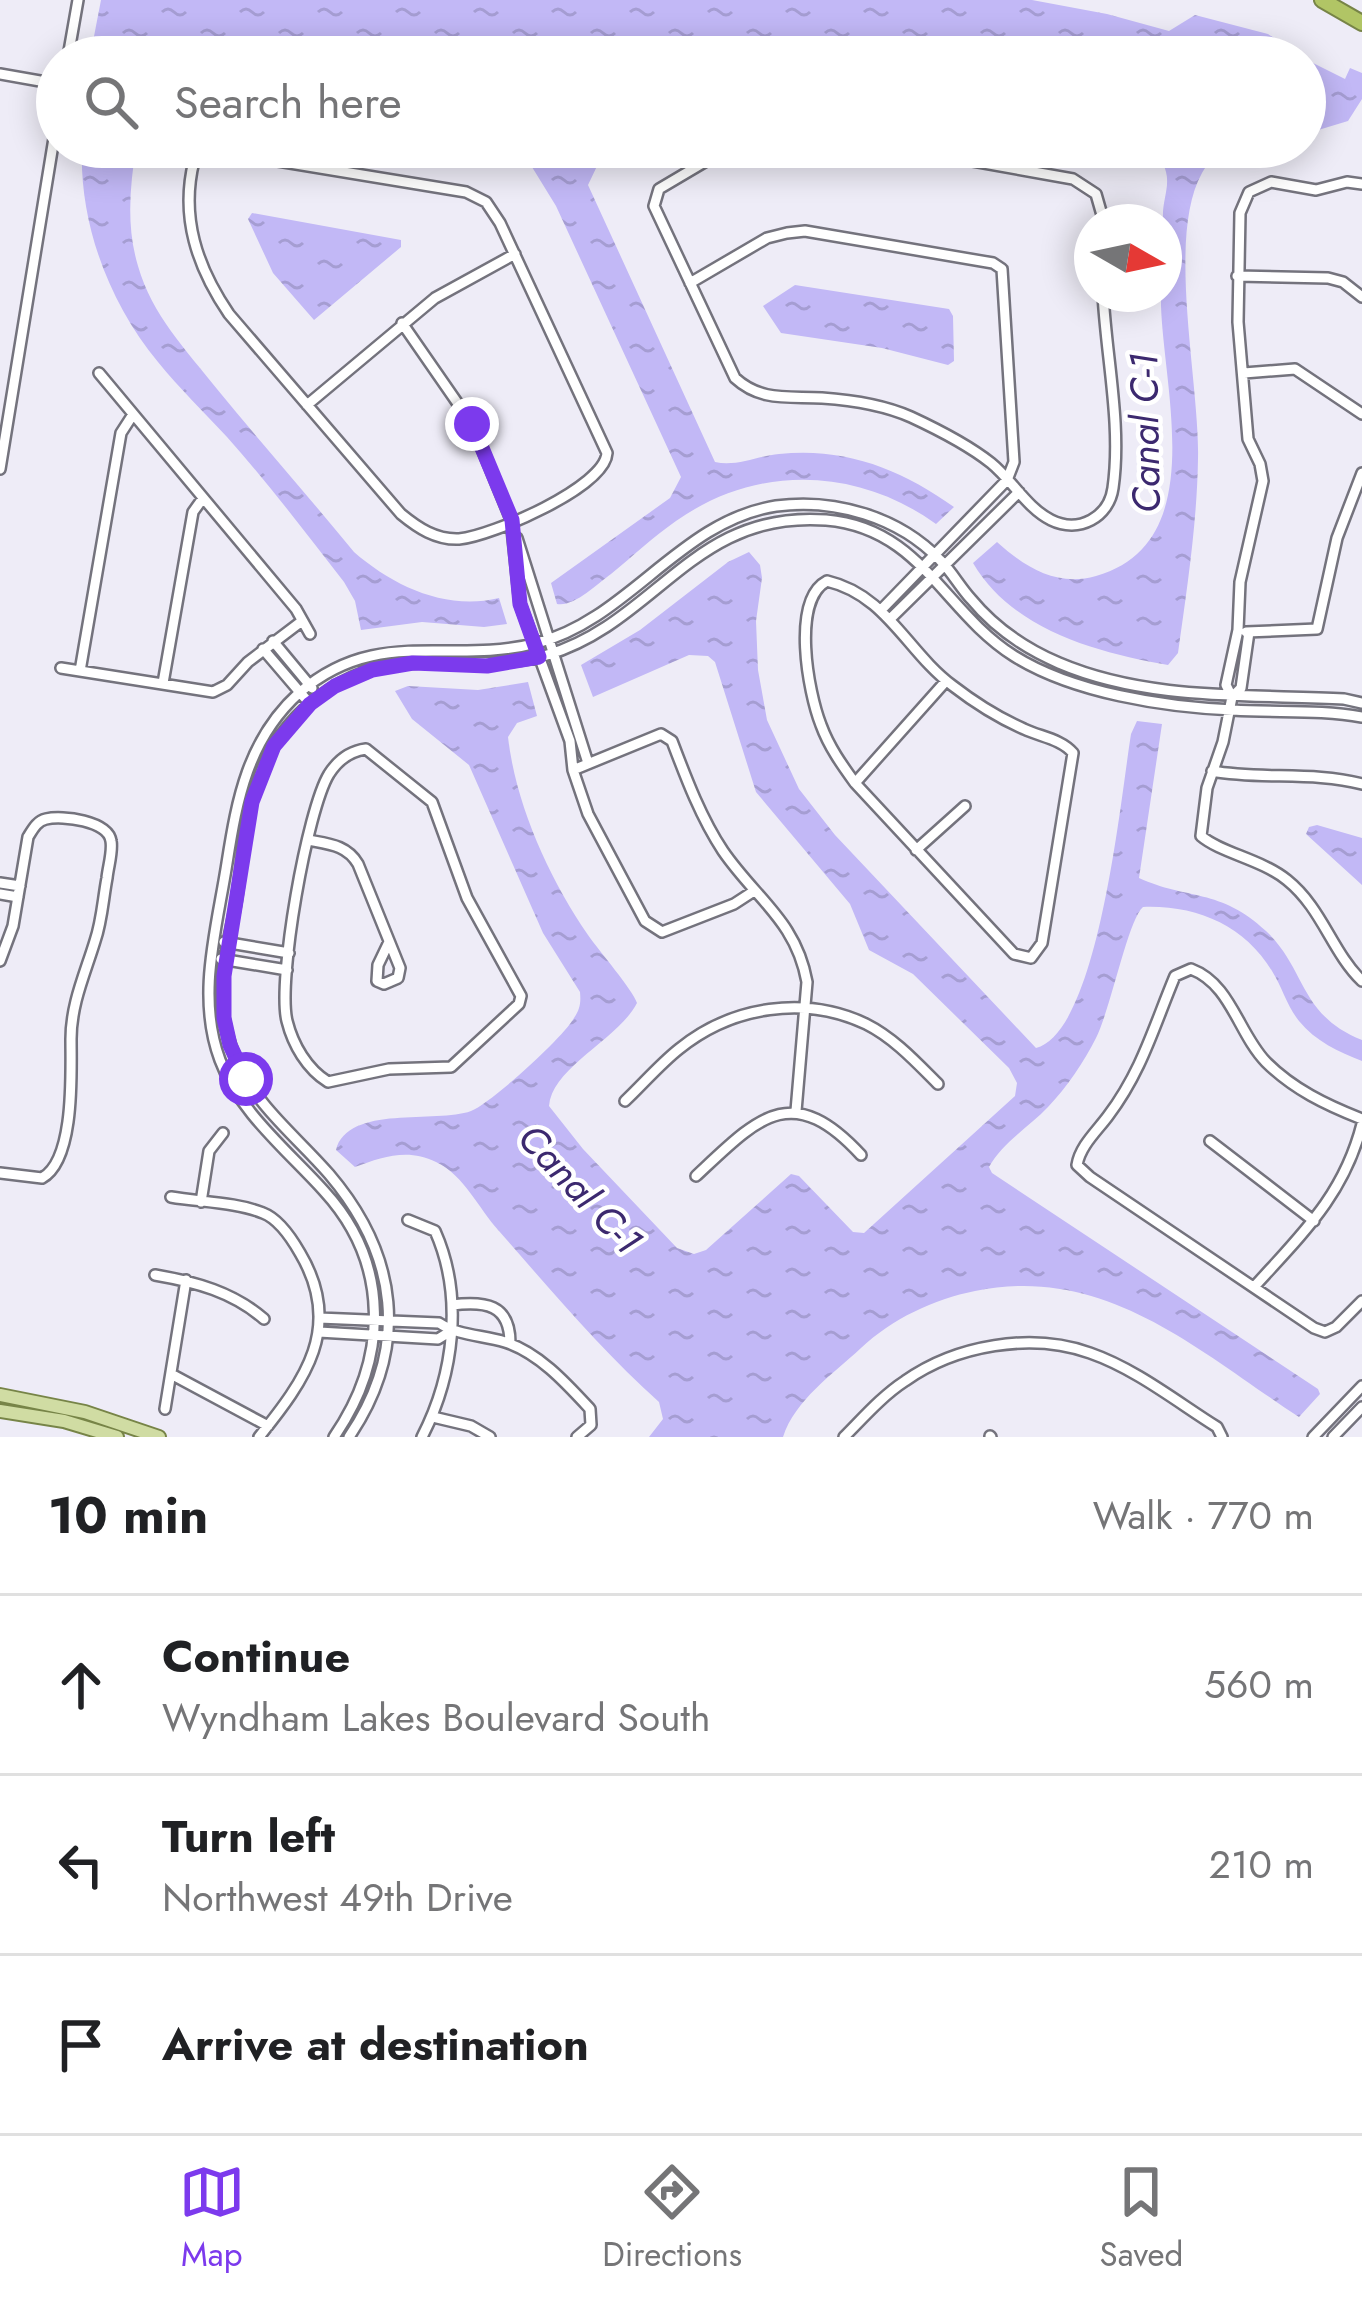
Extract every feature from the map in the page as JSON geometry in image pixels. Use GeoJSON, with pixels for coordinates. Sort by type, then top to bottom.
{"type":"FeatureCollection","features":[{"type":"Feature","properties":{"kind":"highway"},"geometry":{"type":"LineString","coordinates":[[1322,0],[1362,23]]}},
{"type":"Feature","properties":{"kind":"main road"},"geometry":{"type":"LineString","coordinates":[[0,1395],[68,1407],[159,1437]]}},
{"type":"Feature","properties":{"kind":"main road"},"geometry":{"type":"LineString","coordinates":[[0,1411],[64,1421],[117,1437]]}},
{"type":"Feature","properties":{"kind":"street"},"geometry":{"type":"LineString","coordinates":[[72,36],[78,0]]}},
{"type":"Feature","properties":{"kind":"street"},"geometry":{"type":"LineString","coordinates":[[0,74],[36,80]]}},
{"type":"Feature","properties":{"kind":"street"},"geometry":{"type":"LineString","coordinates":[[0,470],[49,168]]}},
{"type":"Feature","properties":{"kind":"street"},"geometry":{"type":"LineString","coordinates":[[194,168],[190,222],[208,282],[229,314],[400,514],[419,529],[454,539],[571,495],[601,471],[607,453],[486,202],[466,192],[320,168]]}},
{"type":"Feature","properties":{"kind":"street"},"geometry":{"type":"LineString","coordinates":[[694,168],[659,188],[653,206],[728,366],[744,386],[772,397],[848,400],[905,414],[994,465],[1047,518],[1064,525],[1078,525],[1102,512],[1113,488],[1104,312]]}},
{"type":"Feature","properties":{"kind":"street"},"geometry":{"type":"LineString","coordinates":[[1022,168],[1073,178],[1096,194],[1099,204]]}},
{"type":"Feature","properties":{"kind":"street"},"geometry":{"type":"LineString","coordinates":[[1362,184],[1347,182],[1316,190],[1271,182],[1249,193],[1240,213],[1237,276],[1249,439],[1263,481],[1245,546],[1237,606],[1244,631],[1226,685],[1232,698],[1201,836],[1286,878],[1323,919],[1347,964],[1362,981]]}},
{"type":"Feature","properties":{"kind":"street"},"geometry":{"type":"LineString","coordinates":[[690,283],[767,238],[805,232],[992,263],[1002,269],[1015,461],[1007,480],[881,610]]}},
{"type":"Feature","properties":{"kind":"street"},"geometry":{"type":"LineString","coordinates":[[307,404],[402,323],[464,279],[515,254]]}},
{"type":"Feature","properties":{"kind":"street"},"geometry":{"type":"LineString","coordinates":[[1237,276],[1328,278],[1362,297]]}},
{"type":"Feature","properties":{"kind":"street"},"geometry":{"type":"LineString","coordinates":[[402,323],[472,424],[512,520],[588,763]]}},
{"type":"Feature","properties":{"kind":"street"},"geometry":{"type":"LineString","coordinates":[[1244,373],[1295,369],[1362,414]]}},
{"type":"Feature","properties":{"kind":"street"},"geometry":{"type":"LineString","coordinates":[[99,373],[310,634]]}},
{"type":"Feature","properties":{"kind":"street"},"geometry":{"type":"LineString","coordinates":[[80,671],[121,433],[132,416]]}},
{"type":"Feature","properties":{"kind":"street"},"geometry":{"type":"LineString","coordinates":[[1244,631],[1317,629],[1336,538],[1362,473]]}},
{"type":"Feature","properties":{"kind":"street"},"geometry":{"type":"LineString","coordinates":[[891,617],[1019,492]]}},
{"type":"Feature","properties":{"kind":"street"},"geometry":{"type":"LineString","coordinates":[[163,683],[193,512],[203,498]]}},
{"type":"Feature","properties":{"kind":"street"},"geometry":{"type":"LineString","coordinates":[[334,1437],[368,1373],[376,1336],[367,1261],[343,1214],[260,1122],[222,1066],[209,1012],[214,941],[237,800],[262,739],[305,689],[351,662],[384,652],[485,651],[548,640],[606,608],[712,528],[754,511],[812,504],[854,510],[896,527],[935,554],[995,624],[1026,647],[1063,665],[1232,698],[1362,703]]}},
{"type":"Feature","properties":{"kind":"street"},"geometry":{"type":"LineString","coordinates":[[970,518],[982,528]]}},
{"type":"Feature","properties":{"kind":"street"},"geometry":{"type":"LineString","coordinates":[[512,520],[520,604],[570,741],[573,770],[605,852],[653,930],[662,932],[691,922],[754,891]]}},
{"type":"Feature","properties":{"kind":"street"},"geometry":{"type":"LineString","coordinates":[[349,1437],[375,1393],[390,1336],[384,1273],[372,1240],[341,1189],[264,1105],[236,1060],[224,1018],[226,960],[258,781],[274,746],[314,701],[355,676],[400,664],[487,666],[553,653],[605,626],[727,536],[770,521],[814,520],[857,526],[898,545],[934,576],[974,624],[1041,671],[1089,688],[1230,710],[1362,717]]}},
{"type":"Feature","properties":{"kind":"street"},"geometry":{"type":"LineString","coordinates":[[827,581],[842,584],[881,610],[946,681],[996,715],[1068,746],[1073,753],[1075,764],[1042,943],[1031,958],[1014,954],[855,783],[834,753],[812,694],[806,631],[816,587],[827,581]]}},
{"type":"Feature","properties":{"kind":"street"},"geometry":{"type":"LineString","coordinates":[[61,668],[220,690],[262,649],[302,621]]}},
{"type":"Feature","properties":{"kind":"street"},"geometry":{"type":"LineString","coordinates":[[273,641],[314,701]]}},
{"type":"Feature","properties":{"kind":"street"},"geometry":{"type":"LineString","coordinates":[[262,649],[305,689]]}},
{"type":"Feature","properties":{"kind":"street"},"geometry":{"type":"LineString","coordinates":[[855,783],[946,681]]}},
{"type":"Feature","properties":{"kind":"street"},"geometry":{"type":"LineString","coordinates":[[573,770],[649,738],[668,736],[720,846],[797,941],[807,982],[796,1111]]}},
{"type":"Feature","properties":{"kind":"street"},"geometry":{"type":"LineString","coordinates":[[366,749],[432,802],[467,898],[521,996],[519,1004],[451,1066],[389,1069],[328,1082],[308,1065],[295,1044],[285,1006],[286,970],[315,804],[330,772],[354,750],[366,749]]}},
{"type":"Feature","properties":{"kind":"street"},"geometry":{"type":"LineString","coordinates":[[1212,771],[1245,778],[1319,778],[1362,784]]}},
{"type":"Feature","properties":{"kind":"street"},"geometry":{"type":"LineString","coordinates":[[916,850],[965,806]]}},
{"type":"Feature","properties":{"kind":"street"},"geometry":{"type":"LineString","coordinates":[[0,961],[28,837],[43,819],[97,825],[106,831],[111,840],[109,862],[97,937],[74,1009],[73,1081],[59,1162],[42,1178],[0,1173]]}},
{"type":"Feature","properties":{"kind":"street"},"geometry":{"type":"LineString","coordinates":[[308,840],[351,852],[389,942]]}},
{"type":"Feature","properties":{"kind":"street"},"geometry":{"type":"LineString","coordinates":[[1,891],[18,896]]}},
{"type":"Feature","properties":{"kind":"street"},"geometry":{"type":"LineString","coordinates":[[214,941],[290,953]]}},
{"type":"Feature","properties":{"kind":"street"},"geometry":{"type":"LineString","coordinates":[[212,957],[286,970]]}},
{"type":"Feature","properties":{"kind":"street"},"geometry":{"type":"LineString","coordinates":[[1254,1287],[1314,1221],[1353,1160],[1362,1121],[1294,1087],[1264,1060],[1211,980],[1191,969],[1175,976],[1150,1045],[1079,1153],[1077,1165],[1090,1178],[1254,1287],[1324,1332],[1336,1327],[1362,1301]]}},
{"type":"Feature","properties":{"kind":"street"},"geometry":{"type":"LineString","coordinates":[[625,1101],[679,1049],[717,1024],[758,1011],[805,1007],[837,1012],[868,1025],[938,1084]]}},
{"type":"Feature","properties":{"kind":"street"},"geometry":{"type":"LineString","coordinates":[[696,1176],[758,1121],[796,1111],[824,1123],[861,1155]]}},
{"type":"Feature","properties":{"kind":"street"},"geometry":{"type":"LineString","coordinates":[[201,1202],[209,1150],[224,1133]]}},
{"type":"Feature","properties":{"kind":"street"},"geometry":{"type":"LineString","coordinates":[[1210,1141],[1314,1221]]}},
{"type":"Feature","properties":{"kind":"street"},"geometry":{"type":"LineString","coordinates":[[171,1197],[262,1213],[287,1234],[313,1278],[319,1332],[306,1376],[260,1437]]}},
{"type":"Feature","properties":{"kind":"street"},"geometry":{"type":"LineString","coordinates":[[408,1220],[435,1231],[452,1305],[448,1364],[433,1417],[422,1437]]}},
{"type":"Feature","properties":{"kind":"street"},"geometry":{"type":"LineString","coordinates":[[155,1275],[218,1290],[264,1319]]}},
{"type":"Feature","properties":{"kind":"street"},"geometry":{"type":"LineString","coordinates":[[165,1409],[186,1280]]}},
{"type":"Feature","properties":{"kind":"street"},"geometry":{"type":"LineString","coordinates":[[452,1305],[486,1303],[497,1308],[510,1328],[509,1343]]}},
{"type":"Feature","properties":{"kind":"street"},"geometry":{"type":"LineString","coordinates":[[319,1318],[439,1323],[451,1331],[509,1343],[566,1383],[590,1409],[591,1425],[577,1437]]}},
{"type":"Feature","properties":{"kind":"street"},"geometry":{"type":"LineString","coordinates":[[319,1332],[438,1339],[451,1331]]}},
{"type":"Feature","properties":{"kind":"street"},"geometry":{"type":"LineString","coordinates":[[844,1437],[906,1380],[943,1360],[980,1348],[1049,1344],[1089,1352],[1130,1372],[1217,1427],[1222,1437]]}},
{"type":"Feature","properties":{"kind":"street"},"geometry":{"type":"LineString","coordinates":[[171,1374],[268,1426]]}},
{"type":"Feature","properties":{"kind":"street"},"geometry":{"type":"LineString","coordinates":[[1313,1437],[1362,1386]]}},
{"type":"Feature","properties":{"kind":"street"},"geometry":{"type":"LineString","coordinates":[[1333,1437],[1362,1407]]}},
{"type":"Feature","properties":{"kind":"street"},"geometry":{"type":"LineString","coordinates":[[433,1417],[471,1426],[490,1437]]}},
{"type":"Feature","properties":{"kind":"water"},"geometry":{"type":"Polygon","coordinates":[[[101,0],[1032,0],[1169,31],[1195,15],[1271,36],[94,36],[101,0]]]}},
{"type":"Feature","properties":{"kind":"water"},"geometry":{"type":"Polygon","coordinates":[[[1350,68],[1362,73],[1362,99],[1348,121],[1326,128],[1326,70],[1345,79],[1350,68]]]}},
{"type":"Feature","properties":{"kind":"water"},"geometry":{"type":"Polygon","coordinates":[[[82,168],[134,168],[132,236],[152,300],[194,360],[354,552],[421,593],[459,601],[499,598],[507,624],[422,622],[361,630],[355,601],[344,582],[242,454],[158,362],[125,314],[100,261],[82,168]]]}},
{"type":"Feature","properties":{"kind":"water"},"geometry":{"type":"Polygon","coordinates":[[[533,168],[596,168],[588,185],[715,462],[803,453],[849,458],[893,472],[954,507],[936,524],[873,491],[840,483],[773,482],[740,489],[676,521],[585,594],[557,604],[551,583],[670,498],[681,477],[556,206],[533,168]]]}},
{"type":"Feature","properties":{"kind":"water"},"geometry":{"type":"Polygon","coordinates":[[[1165,168],[1206,168],[1192,201],[1186,234],[1197,483],[1178,653],[1168,665],[1086,645],[1033,622],[1010,606],[973,563],[997,542],[1043,573],[1082,579],[1131,559],[1154,533],[1167,500],[1172,462],[1162,312],[1182,312],[1182,204],[1164,204],[1165,168]]]}},
{"type":"Feature","properties":{"kind":"water"},"geometry":{"type":"Polygon","coordinates":[[[252,213],[401,240],[401,247],[314,320],[273,273],[248,219],[252,213]]]}},
{"type":"Feature","properties":{"kind":"water"},"geometry":{"type":"Polygon","coordinates":[[[795,285],[949,309],[954,361],[948,365],[882,348],[781,333],[763,306],[795,285]]]}},
{"type":"Feature","properties":{"kind":"water","name":"Canal C-1"},"geometry":{"type":"Polygon","coordinates":[[[749,552],[760,565],[762,578],[756,621],[767,720],[799,789],[835,835],[1036,1048],[1058,1032],[1076,1001],[1091,958],[1113,856],[1131,734],[1137,721],[1162,724],[1139,878],[1218,901],[1249,917],[1279,946],[1326,1018],[1362,1040],[1362,1061],[1305,1028],[1261,955],[1233,930],[1200,914],[1143,907],[1086,1056],[1055,1099],[989,1167],[1318,1389],[1320,1394],[1299,1417],[1148,1319],[1108,1301],[1066,1290],[1022,1286],[944,1299],[886,1328],[816,1388],[796,1411],[783,1437],[649,1437],[663,1419],[659,1402],[577,1319],[455,1175],[415,1155],[385,1157],[355,1167],[336,1150],[357,1126],[395,1118],[456,1115],[481,1106],[556,1040],[580,1003],[580,992],[543,933],[469,765],[412,719],[395,691],[408,686],[478,690],[528,682],[537,716],[517,723],[508,737],[518,789],[548,865],[574,913],[637,1003],[561,1079],[549,1106],[677,1248],[694,1254],[706,1250],[791,1174],[799,1176],[853,1232],[864,1233],[1015,1096],[1017,1083],[1009,1068],[913,974],[869,950],[850,904],[756,792],[715,662],[708,656],[689,655],[593,697],[581,665],[640,630],[728,562],[749,552]]]}},
{"type":"Feature","properties":{"kind":"water"},"geometry":{"type":"Polygon","coordinates":[[[1317,825],[1362,838],[1362,885],[1306,834],[1317,825]]]}},
{"type":"Feature","properties":{"kind":"route"},"geometry":{"type":"LineString","coordinates":[[246,1079],[230,1045],[222,991],[252,802],[274,746],[310,704],[335,686],[372,670],[428,662],[487,666],[539,657],[520,604],[512,520],[472,424]]}}]}
